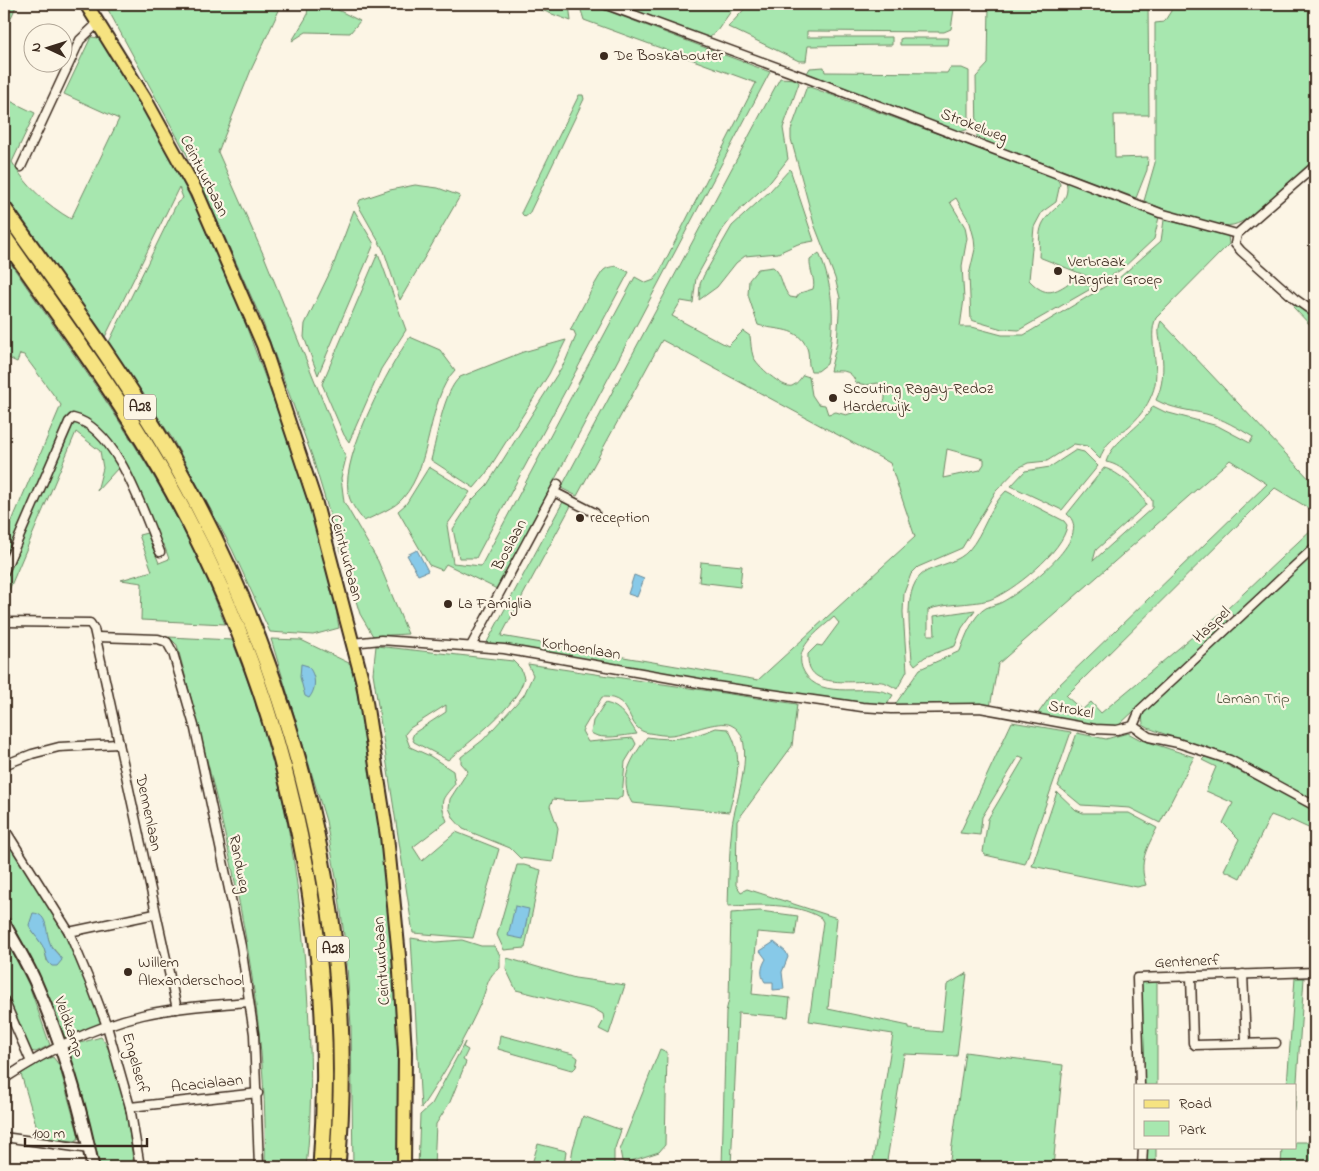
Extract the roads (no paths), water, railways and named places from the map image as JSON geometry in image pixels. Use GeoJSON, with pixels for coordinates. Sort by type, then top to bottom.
{"type":"FeatureCollection","features":[{"type":"Feature","properties":{"kind":"highway","name":"A28"},"geometry":{"type":"LineString","coordinates":[[4,209],[153,426],[204,517],[264,649],[304,784],[327,895],[336,972],[343,1167]]}},
{"type":"Feature","properties":{"kind":"highway","name":"A28"},"geometry":{"type":"LineString","coordinates":[[4,237],[137,430],[189,523],[235,621],[246,650],[282,759],[295,815],[312,906],[320,974],[323,1030],[323,1141],[319,1167]]}},
{"type":"Feature","properties":{"kind":"highway","name":"A28"},"geometry":{"type":"LineString","coordinates":[[336,1167],[340,1117]]}},
{"type":"Feature","properties":{"kind":"main road","name":"Ceintuurbaan"},"geometry":{"type":"LineString","coordinates":[[86,4],[99,22],[197,193],[263,345],[316,504],[363,683],[387,836],[400,956],[405,1052],[404,1167]]}},
{"type":"Feature","properties":{"kind":"street","name":"Strokelweg"},"geometry":{"type":"LineString","coordinates":[[604,4],[818,82],[1160,213],[1237,234]]}},
{"type":"Feature","properties":{"kind":"street"},"geometry":{"type":"LineString","coordinates":[[21,167],[80,40],[99,22]]}},
{"type":"Feature","properties":{"kind":"street"},"geometry":{"type":"LineString","coordinates":[[1315,166],[1237,234],[1235,244],[1240,251],[1295,299],[1315,313]]}},
{"type":"Feature","properties":{"kind":"street"},"geometry":{"type":"LineString","coordinates":[[4,572],[69,422],[73,418],[97,432],[121,460],[160,552]]}},
{"type":"Feature","properties":{"kind":"street","name":"Boslaan"},"geometry":{"type":"LineString","coordinates":[[471,646],[556,488],[595,513]]}},
{"type":"Feature","properties":{"kind":"street","name":"Haspel"},"geometry":{"type":"LineString","coordinates":[[1133,726],[1140,710],[1315,547]]}},
{"type":"Feature","properties":{"kind":"street","name":"Dennenlaan"},"geometry":{"type":"LineString","coordinates":[[4,622],[90,623],[98,638],[155,914],[177,1009]]}},
{"type":"Feature","properties":{"kind":"street","name":"Randweg"},"geometry":{"type":"LineString","coordinates":[[98,638],[158,639],[167,642],[173,653],[195,729],[218,829],[241,946],[254,1034],[258,1093],[259,1167]]}},
{"type":"Feature","properties":{"kind":"street","name":"Korhoenlaan"},"geometry":{"type":"LineString","coordinates":[[352,643],[381,640],[504,649],[804,699]]}},
{"type":"Feature","properties":{"kind":"street","name":"Strokel"},"geometry":{"type":"LineString","coordinates":[[804,699],[891,709],[980,708],[1095,729],[1117,730],[1133,726]]}},
{"type":"Feature","properties":{"kind":"street"},"geometry":{"type":"LineString","coordinates":[[1133,726],[1149,737],[1178,743],[1230,760],[1315,806]]}},
{"type":"Feature","properties":{"kind":"street"},"geometry":{"type":"LineString","coordinates":[[4,765],[32,754],[59,747],[119,744]]}},
{"type":"Feature","properties":{"kind":"street"},"geometry":{"type":"LineString","coordinates":[[4,828],[69,932],[108,1026]]}},
{"type":"Feature","properties":{"kind":"street"},"geometry":{"type":"LineString","coordinates":[[69,932],[155,914]]}},
{"type":"Feature","properties":{"kind":"street","name":"Veldkamp"},"geometry":{"type":"LineString","coordinates":[[4,923],[35,980],[60,1045],[89,1149]]}},
{"type":"Feature","properties":{"kind":"street","name":"Gentenerf"},"geometry":{"type":"LineString","coordinates":[[1140,1084],[1136,978],[1315,972]]}},
{"type":"Feature","properties":{"kind":"street"},"geometry":{"type":"LineString","coordinates":[[1243,974],[1246,1043]]}},
{"type":"Feature","properties":{"kind":"street"},"geometry":{"type":"LineString","coordinates":[[1191,976],[1193,1043],[1276,1043]]}},
{"type":"Feature","properties":{"kind":"street"},"geometry":{"type":"LineString","coordinates":[[4,1000],[31,1062]]}},
{"type":"Feature","properties":{"kind":"street"},"geometry":{"type":"LineString","coordinates":[[4,1079],[60,1045],[108,1026],[142,1016],[177,1009],[249,1002]]}},
{"type":"Feature","properties":{"kind":"street","name":"Engelserf"},"geometry":{"type":"LineString","coordinates":[[108,1026],[130,1107],[140,1167]]}},
{"type":"Feature","properties":{"kind":"street","name":"Acacialaan"},"geometry":{"type":"LineString","coordinates":[[130,1107],[258,1093]]}},
{"type":"Feature","properties":{"kind":"street"},"geometry":{"type":"LineString","coordinates":[[4,1137],[89,1149],[94,1167]]}},
{"type":"Feature","properties":{"kind":"street"},"geometry":{"type":"LineString","coordinates":[[1142,1167],[1143,1148]]}},
{"type":"Feature","properties":{"kind":"water"},"geometry":{"type":"Polygon","coordinates":[[[417,550],[428,571],[418,575],[407,555],[417,550]]]}},
{"type":"Feature","properties":{"kind":"water"},"geometry":{"type":"Polygon","coordinates":[[[634,575],[644,579],[637,597],[628,594],[634,575]]]}},
{"type":"Feature","properties":{"kind":"water"},"geometry":{"type":"Polygon","coordinates":[[[301,664],[308,666],[314,678],[312,694],[309,698],[305,696],[300,677],[301,664]]]}},
{"type":"Feature","properties":{"kind":"water"},"geometry":{"type":"Polygon","coordinates":[[[515,906],[529,909],[523,939],[508,936],[515,906]]]}},
{"type":"Feature","properties":{"kind":"water"},"geometry":{"type":"Polygon","coordinates":[[[33,913],[42,917],[46,924],[48,939],[62,960],[57,966],[50,964],[42,945],[30,928],[29,925],[33,913]]]}},
{"type":"Feature","properties":{"kind":"water"},"geometry":{"type":"Polygon","coordinates":[[[774,942],[786,952],[788,957],[782,972],[784,989],[773,990],[773,982],[765,982],[762,977],[762,968],[766,959],[760,951],[774,942]]]}},
{"type":"Feature","properties":{"kind":"place","name":"De Boskabouter"},"geometry":{"type":"Point","coordinates":[604,56]}},
{"type":"Feature","properties":{"kind":"place","name":"Verbraak Margriet Groep"},"geometry":{"type":"Point","coordinates":[1058,271]}},
{"type":"Feature","properties":{"kind":"place","name":"Scouting Ragay-Redoz Harderwijk"},"geometry":{"type":"Point","coordinates":[833,398]}},
{"type":"Feature","properties":{"kind":"place","name":"reception"},"geometry":{"type":"Point","coordinates":[580,518]}},
{"type":"Feature","properties":{"kind":"place","name":"La Famiglia"},"geometry":{"type":"Point","coordinates":[448,604]}},
{"type":"Feature","properties":{"kind":"place","name":"Willem Alexanderschool"},"geometry":{"type":"Point","coordinates":[128,972]}},
{"type":"Feature","properties":{"kind":"park label","name":"Laman Trip"},"geometry":{"type":"Point","coordinates":[1253,699]}}]}
